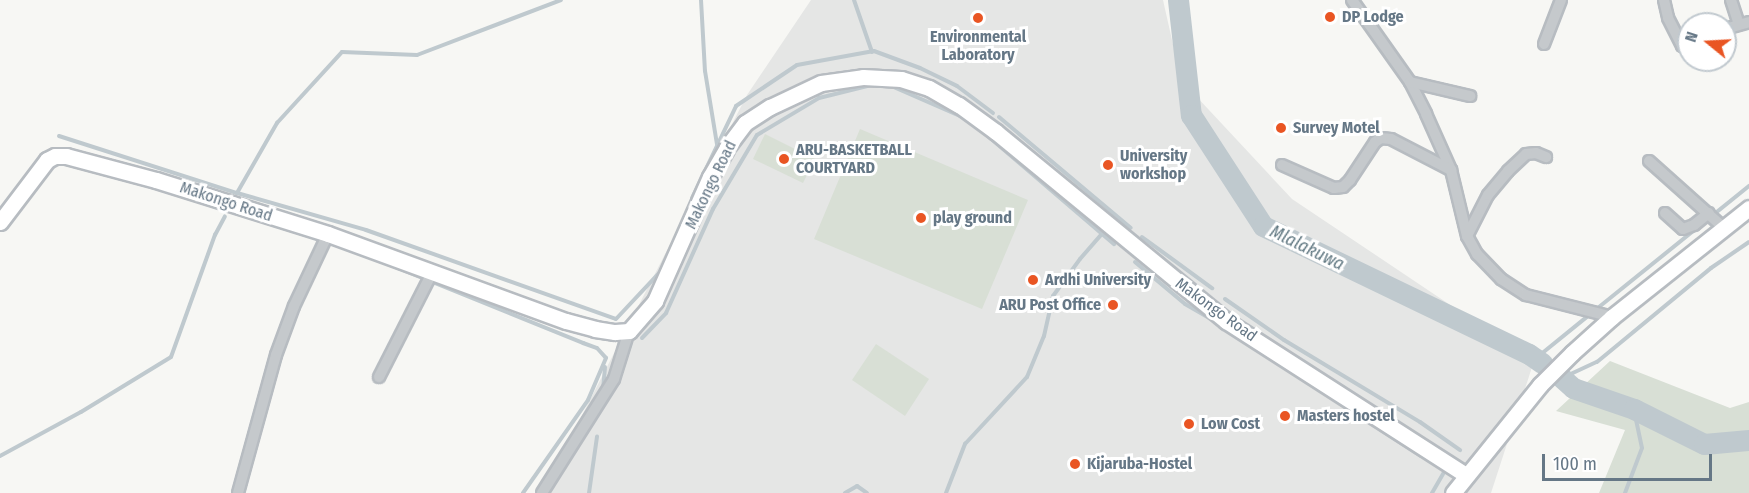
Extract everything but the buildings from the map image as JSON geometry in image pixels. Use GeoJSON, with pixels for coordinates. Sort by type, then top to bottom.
{"type":"FeatureCollection","features":[{"type":"Feature","properties":{"kind":"street"},"geometry":{"type":"LineString","coordinates":[[1352,0],[1410,81],[1451,170],[1467,236],[1477,254],[1514,289],[1557,305],[1612,317]]}},
{"type":"Feature","properties":{"kind":"street"},"geometry":{"type":"LineString","coordinates":[[1544,44],[1561,0]]}},
{"type":"Feature","properties":{"kind":"street"},"geometry":{"type":"LineString","coordinates":[[1664,0],[1668,18],[1677,36]]}},
{"type":"Feature","properties":{"kind":"street"},"geometry":{"type":"LineString","coordinates":[[1731,0],[1744,23]]}},
{"type":"Feature","properties":{"kind":"street","name":"Makongo Road"},"geometry":{"type":"LineString","coordinates":[[0,222],[43,164],[56,156],[156,180],[328,234],[595,330],[629,331],[655,302],[710,177],[727,147],[745,123],[770,107],[822,84],[863,77],[901,79],[929,88],[959,105],[996,132],[1226,321],[1466,475]]}},
{"type":"Feature","properties":{"kind":"street"},"geometry":{"type":"LineString","coordinates":[[1410,81],[1470,96]]}},
{"type":"Feature","properties":{"kind":"street"},"geometry":{"type":"LineString","coordinates":[[1282,165],[1334,188],[1343,187],[1374,142],[1381,138],[1391,139],[1451,170]]}},
{"type":"Feature","properties":{"kind":"street"},"geometry":{"type":"LineString","coordinates":[[1467,236],[1488,195],[1508,171],[1526,154],[1536,153],[1546,157]]}},
{"type":"Feature","properties":{"kind":"street"},"geometry":{"type":"LineString","coordinates":[[1649,161],[1724,228]]}},
{"type":"Feature","properties":{"kind":"street"},"geometry":{"type":"LineString","coordinates":[[1453,493],[1545,380],[1572,353],[1612,317],[1749,208]]}},
{"type":"Feature","properties":{"kind":"street"},"geometry":{"type":"LineString","coordinates":[[1665,213],[1683,229],[1694,225],[1709,213]]}},
{"type":"Feature","properties":{"kind":"street"},"geometry":{"type":"LineString","coordinates":[[238,493],[276,355],[294,306],[328,234]]}},
{"type":"Feature","properties":{"kind":"street"},"geometry":{"type":"LineString","coordinates":[[379,377],[432,273]]}},
{"type":"Feature","properties":{"kind":"street"},"geometry":{"type":"LineString","coordinates":[[542,493],[614,380],[629,331]]}},
{"type":"Feature","properties":{"kind":"shaded area","name":"Ardhi University"},"geometry":{"type":"Polygon","coordinates":[[[811,0],[1163,0],[1181,80],[1292,199],[1534,361],[1491,493],[542,493],[747,95],[811,0]]]}},
{"type":"Feature","properties":{"kind":"shaded area","name":"play ground"},"geometry":{"type":"Polygon","coordinates":[[[860,129],[1028,200],[982,309],[814,239],[860,129]]]}},
{"type":"Feature","properties":{"kind":"shaded area","name":"ARU-BASKETBALL COURTYARD"},"geometry":{"type":"Polygon","coordinates":[[[765,134],[815,159],[803,183],[753,159],[765,134]]]}},
{"type":"Feature","properties":{"kind":"shaded area"},"geometry":{"type":"Polygon","coordinates":[[[876,344],[929,379],[905,416],[852,380],[876,344]]]}},
{"type":"Feature","properties":{"kind":"shaded area"},"geometry":{"type":"Polygon","coordinates":[[[1610,361],[1730,408],[1749,402],[1749,493],[1599,493],[1625,430],[1556,411],[1610,361]]]}},
{"type":"Feature","properties":{"kind":"waterway"},"geometry":{"type":"LineString","coordinates":[[237,193],[277,123],[342,52],[417,55],[561,0]]}},
{"type":"Feature","properties":{"kind":"waterway"},"geometry":{"type":"LineString","coordinates":[[701,0],[705,71],[717,144]]}},
{"type":"Feature","properties":{"kind":"waterway"},"geometry":{"type":"LineString","coordinates":[[854,0],[872,52]]}},
{"type":"Feature","properties":{"kind":"waterway","name":"Mlalakuwa"},"geometry":{"type":"LineString","coordinates":[[1178,0],[1191,115],[1263,226],[1529,354],[1542,363]]}},
{"type":"Feature","properties":{"kind":"waterway"},"geometry":{"type":"LineString","coordinates":[[692,198],[736,106],[797,65],[874,51],[920,68],[957,86],[993,113]]}},
{"type":"Feature","properties":{"kind":"waterway"},"geometry":{"type":"LineString","coordinates":[[642,338],[666,313],[713,209],[757,135],[819,98],[876,84]]}},
{"type":"Feature","properties":{"kind":"waterway"},"geometry":{"type":"LineString","coordinates":[[889,85],[967,119]]}},
{"type":"Feature","properties":{"kind":"waterway"},"geometry":{"type":"LineString","coordinates":[[999,117],[1131,228]]}},
{"type":"Feature","properties":{"kind":"waterway"},"geometry":{"type":"LineString","coordinates":[[982,131],[1114,244]]}},
{"type":"Feature","properties":{"kind":"waterway"},"geometry":{"type":"LineString","coordinates":[[59,136],[237,193],[366,230],[616,319],[663,269]]}},
{"type":"Feature","properties":{"kind":"waterway"},"geometry":{"type":"LineString","coordinates":[[1599,307],[1749,186]]}},
{"type":"Feature","properties":{"kind":"waterway"},"geometry":{"type":"LineString","coordinates":[[0,456],[81,412],[171,357],[215,235],[225,216]]}},
{"type":"Feature","properties":{"kind":"waterway"},"geometry":{"type":"LineString","coordinates":[[946,493],[965,444],[1027,377],[1044,336],[1053,296],[1102,234]]}},
{"type":"Feature","properties":{"kind":"waterway"},"geometry":{"type":"LineString","coordinates":[[1142,237],[1212,288]]}},
{"type":"Feature","properties":{"kind":"waterway"},"geometry":{"type":"LineString","coordinates":[[1562,378],[1597,362],[1711,268],[1749,242]]}},
{"type":"Feature","properties":{"kind":"waterway"},"geometry":{"type":"LineString","coordinates":[[373,258],[597,348],[606,358]]}},
{"type":"Feature","properties":{"kind":"waterway"},"geometry":{"type":"LineString","coordinates":[[1135,262],[1185,304],[1211,319]]}},
{"type":"Feature","properties":{"kind":"waterway"},"geometry":{"type":"LineString","coordinates":[[1225,299],[1284,340],[1420,422],[1460,450]]}},
{"type":"Feature","properties":{"kind":"waterway"},"geometry":{"type":"LineString","coordinates":[[1535,359],[1588,316]]}},
{"type":"Feature","properties":{"kind":"waterway"},"geometry":{"type":"LineString","coordinates":[[523,493],[588,400],[606,358]]}},
{"type":"Feature","properties":{"kind":"waterway"},"geometry":{"type":"LineString","coordinates":[[603,390],[605,367]]}},
{"type":"Feature","properties":{"kind":"waterway"},"geometry":{"type":"LineString","coordinates":[[1562,378],[1573,388],[1634,409],[1704,444],[1749,440]]}},
{"type":"Feature","properties":{"kind":"waterway"},"geometry":{"type":"LineString","coordinates":[[1341,404],[1421,456]]}},
{"type":"Feature","properties":{"kind":"waterway"},"geometry":{"type":"LineString","coordinates":[[1625,493],[1642,448],[1634,409]]}},
{"type":"Feature","properties":{"kind":"waterway"},"geometry":{"type":"LineString","coordinates":[[589,493],[597,437]]}},
{"type":"Feature","properties":{"kind":"waterway"},"geometry":{"type":"LineString","coordinates":[[1432,493],[1444,472]]}},
{"type":"Feature","properties":{"kind":"waterway"},"geometry":{"type":"LineString","coordinates":[[845,493],[857,486],[867,493]]}},
{"type":"Feature","properties":{"kind":"place","name":"DP Lodge"},"geometry":{"type":"Point","coordinates":[1330,17]}},
{"type":"Feature","properties":{"kind":"place","name":"Environmental Laboratory"},"geometry":{"type":"Point","coordinates":[978,18]}},
{"type":"Feature","properties":{"kind":"place","name":"Survey Motel"},"geometry":{"type":"Point","coordinates":[1281,128]}},
{"type":"Feature","properties":{"kind":"place","name":"ARU-BASKETBALL COURTYARD"},"geometry":{"type":"Point","coordinates":[784,159]}},
{"type":"Feature","properties":{"kind":"place","name":"University workshop"},"geometry":{"type":"Point","coordinates":[1108,165]}},
{"type":"Feature","properties":{"kind":"place","name":"play ground"},"geometry":{"type":"Point","coordinates":[921,218]}},
{"type":"Feature","properties":{"kind":"place","name":"Ardhi University"},"geometry":{"type":"Point","coordinates":[1033,280]}},
{"type":"Feature","properties":{"kind":"place","name":"ARU Post Office"},"geometry":{"type":"Point","coordinates":[1113,305]}},
{"type":"Feature","properties":{"kind":"place","name":"Masters hostel"},"geometry":{"type":"Point","coordinates":[1285,416]}},
{"type":"Feature","properties":{"kind":"place","name":"Low Cost"},"geometry":{"type":"Point","coordinates":[1189,424]}},
{"type":"Feature","properties":{"kind":"place","name":"Kijaruba-Hostel"},"geometry":{"type":"Point","coordinates":[1075,464]}}]}
